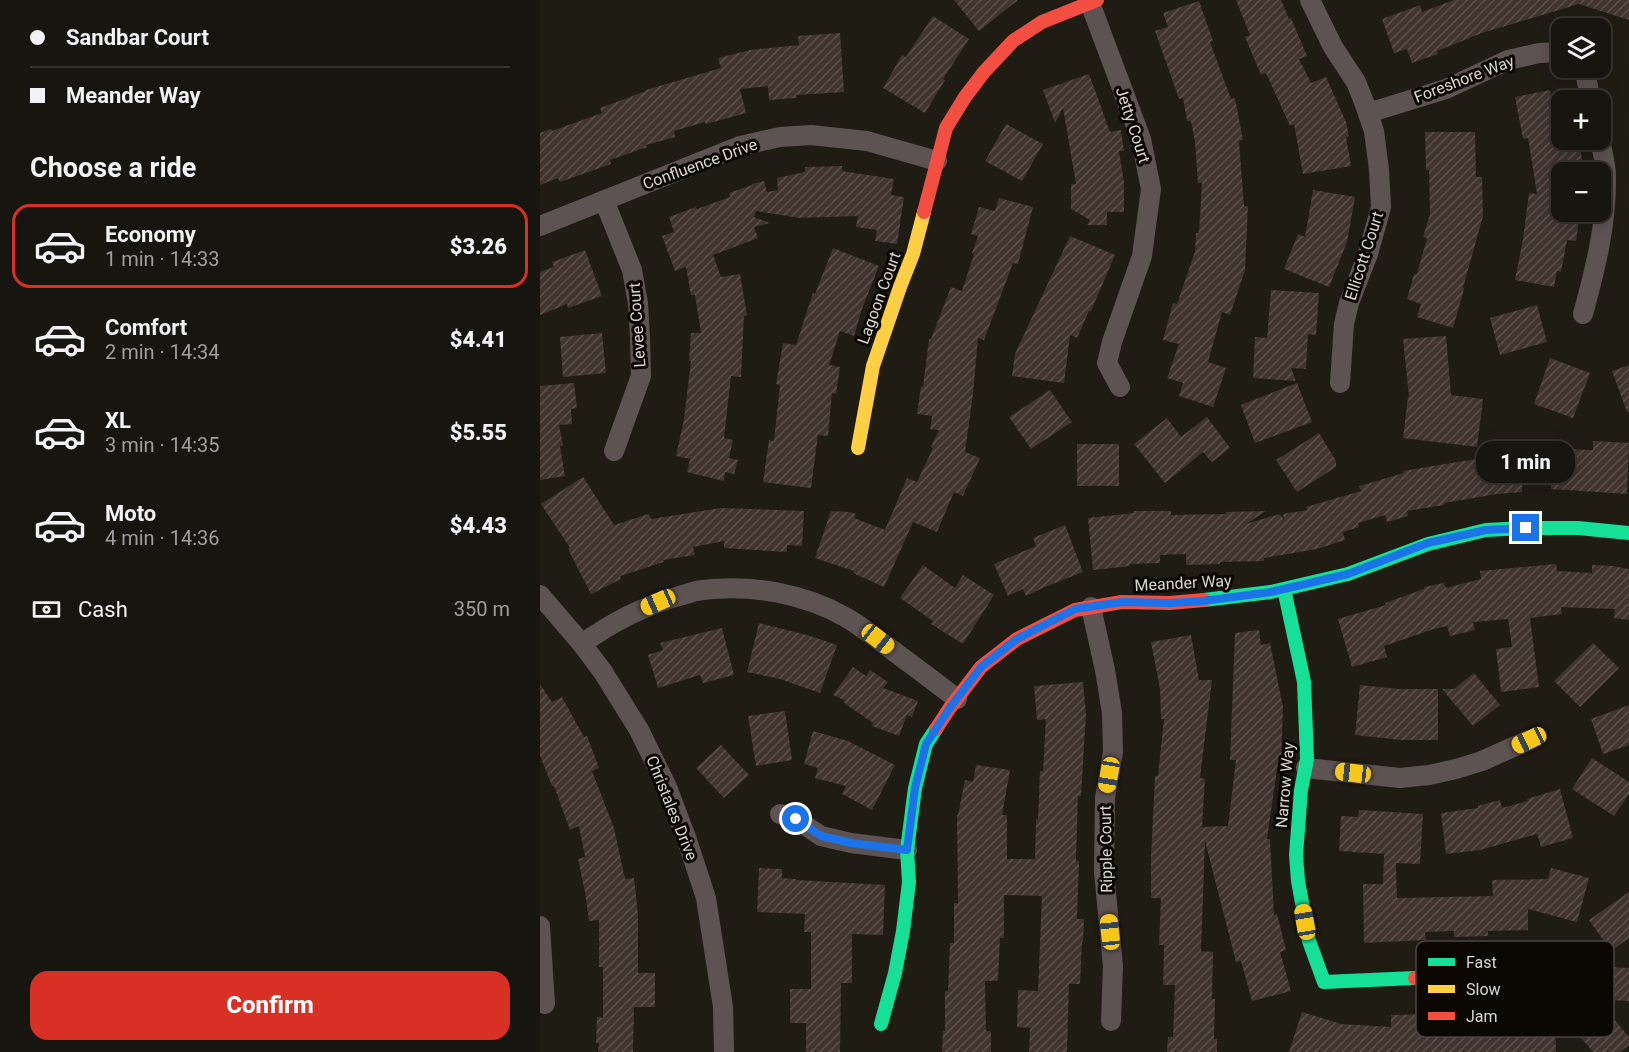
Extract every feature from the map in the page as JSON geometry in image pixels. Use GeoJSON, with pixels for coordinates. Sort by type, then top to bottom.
{"type":"FeatureCollection","features":[{"type":"Feature","properties":{"kind":"street","name":"Ellicott Court"},"geometry":{"type":"LineString","coordinates":[[1310,0],[1333,47],[1356,82],[1374,131],[1379,170],[1381,207],[1344,324],[1340,383]]}},
{"type":"Feature","properties":{"kind":"street","name":"Lagoon Court"},"geometry":{"type":"LineString","coordinates":[[858,448],[873,366],[913,254],[946,128],[984,72],[1013,41],[1042,22],[1093,1]]}},
{"type":"Feature","properties":{"kind":"street","name":"Jetty Court"},"geometry":{"type":"LineString","coordinates":[[1093,1],[1141,138],[1151,189],[1142,256],[1107,363],[1120,387]]}},
{"type":"Feature","properties":{"kind":"street","name":"Foreshore Way"},"geometry":{"type":"LineString","coordinates":[[1368,113],[1446,90],[1508,60],[1551,52]]}},
{"type":"Feature","properties":{"kind":"street","name":"Confluence Drive"},"geometry":{"type":"LineString","coordinates":[[540,226],[740,146],[780,137],[811,135],[867,141],[937,160]]}},
{"type":"Feature","properties":{"kind":"street"},"geometry":{"type":"LineString","coordinates":[[1583,314],[1596,265],[1604,209],[1606,175],[1602,150]]}},
{"type":"Feature","properties":{"kind":"street","name":"Levee Court"},"geometry":{"type":"LineString","coordinates":[[604,200],[632,270],[638,303],[640,338],[641,376],[614,450]]}},
{"type":"Feature","properties":{"kind":"street","name":"Meander Way"},"geometry":{"type":"LineString","coordinates":[[881,1024],[903,932],[909,882],[907,850],[915,788],[926,744],[981,667],[1017,639],[1075,609],[1122,602],[1170,603],[1220,599],[1284,589],[1348,574],[1428,543],[1486,530],[1578,528],[1629,533]]}},
{"type":"Feature","properties":{"kind":"street"},"geometry":{"type":"LineString","coordinates":[[582,644],[622,618],[658,602],[700,590],[742,588],[771,592],[802,598],[827,607],[847,618],[957,699]]}},
{"type":"Feature","properties":{"kind":"street","name":"Narrow Way"},"geometry":{"type":"LineString","coordinates":[[1284,589],[1304,682],[1306,768],[1301,790],[1296,855],[1298,881],[1309,941],[1324,982],[1416,979]]}},
{"type":"Feature","properties":{"kind":"street","name":"Christales Drive"},"geometry":{"type":"LineString","coordinates":[[540,595],[603,672],[639,730],[667,787],[706,898],[723,1006],[724,1052]]}},
{"type":"Feature","properties":{"kind":"street","name":"Ripple Court"},"geometry":{"type":"LineString","coordinates":[[1091,607],[1105,670],[1112,722],[1113,752],[1105,798],[1104,872],[1113,966],[1111,1021]]}},
{"type":"Feature","properties":{"kind":"street"},"geometry":{"type":"LineString","coordinates":[[1306,768],[1400,778],[1429,775],[1482,761],[1529,740]]}},
{"type":"Feature","properties":{"kind":"street"},"geometry":{"type":"LineString","coordinates":[[780,814],[796,819],[821,836],[851,843],[907,850]]}},
{"type":"Feature","properties":{"kind":"street"},"geometry":{"type":"LineString","coordinates":[[540,926],[545,1004]]}},
{"type":"Feature","properties":{"kind":"building"},"geometry":{"type":"Polygon","coordinates":[[[954,0],[1018,0],[979,31],[954,0]]]}},
{"type":"Feature","properties":{"kind":"building"},"geometry":{"type":"Polygon","coordinates":[[[1236,0],[1281,0],[1307,56],[1299,59],[1311,83],[1326,77],[1346,122],[1351,166],[1303,174],[1294,124],[1290,126],[1266,73],[1261,75],[1245,37],[1250,35],[1236,0]]]}},
{"type":"Feature","properties":{"kind":"building"},"geometry":{"type":"Polygon","coordinates":[[[1454,0],[1629,0],[1629,20],[1579,4],[1482,33],[1437,51],[1438,54],[1412,63],[1407,49],[1394,53],[1382,19],[1420,5],[1422,12],[1454,0]]]}},
{"type":"Feature","properties":{"kind":"building"},"geometry":{"type":"Polygon","coordinates":[[[1199,1],[1213,41],[1210,42],[1231,99],[1235,98],[1243,140],[1239,141],[1244,206],[1248,206],[1245,270],[1230,315],[1222,312],[1208,362],[1226,368],[1213,407],[1179,396],[1183,383],[1167,378],[1179,344],[1163,340],[1173,303],[1177,304],[1195,252],[1196,233],[1199,233],[1202,183],[1198,183],[1191,121],[1187,121],[1183,98],[1179,99],[1155,31],[1168,27],[1163,13],[1199,1]]]}},
{"type":"Feature","properties":{"kind":"building"},"geometry":{"type":"Polygon","coordinates":[[[933,16],[969,39],[943,79],[945,80],[925,113],[883,88],[902,55],[906,57],[933,16]]]}},
{"type":"Feature","properties":{"kind":"building"},"geometry":{"type":"Polygon","coordinates":[[[840,33],[844,92],[796,95],[797,98],[769,100],[768,86],[740,89],[746,113],[674,131],[675,137],[646,145],[647,147],[610,160],[611,164],[560,182],[558,178],[540,185],[540,133],[602,113],[600,108],[646,90],[721,68],[718,58],[750,50],[799,45],[798,36],[840,33]]]}},
{"type":"Feature","properties":{"kind":"building"},"geometry":{"type":"Polygon","coordinates":[[[1089,74],[1110,132],[1121,130],[1124,151],[1119,151],[1124,182],[1124,212],[1107,212],[1107,225],[1087,225],[1090,220],[1071,209],[1071,184],[1076,184],[1063,108],[1055,123],[1043,90],[1089,74]]]}},
{"type":"Feature","properties":{"kind":"building"},"geometry":{"type":"Polygon","coordinates":[[[1550,90],[1551,150],[1581,150],[1582,162],[1551,162],[1551,222],[1579,222],[1576,241],[1567,240],[1561,272],[1557,271],[1554,287],[1515,280],[1529,193],[1537,194],[1528,138],[1523,139],[1515,97],[1550,90]]]}},
{"type":"Feature","properties":{"kind":"building"},"geometry":{"type":"Polygon","coordinates":[[[1006,124],[1043,144],[1022,181],[985,161],[1006,124]]]}},
{"type":"Feature","properties":{"kind":"building"},"geometry":{"type":"Polygon","coordinates":[[[1425,132],[1475,132],[1476,177],[1482,177],[1483,216],[1453,328],[1417,317],[1421,304],[1407,299],[1427,238],[1423,237],[1430,214],[1425,132]]]}},
{"type":"Feature","properties":{"kind":"building"},"geometry":{"type":"Polygon","coordinates":[[[842,166],[842,171],[894,179],[891,195],[904,197],[897,244],[875,241],[877,230],[856,227],[858,216],[800,218],[756,211],[754,217],[770,223],[754,227],[758,238],[713,255],[721,277],[740,274],[747,315],[744,316],[741,377],[731,376],[724,438],[733,440],[729,458],[738,460],[734,474],[725,472],[724,481],[687,472],[690,459],[676,456],[684,419],[691,361],[689,361],[691,333],[701,333],[695,295],[691,295],[686,267],[675,271],[662,236],[674,232],[669,217],[730,197],[729,193],[764,181],[767,192],[778,190],[777,178],[805,172],[805,167],[842,166]]]}},
{"type":"Feature","properties":{"kind":"building"},"geometry":{"type":"Polygon","coordinates":[[[1313,190],[1355,197],[1347,242],[1329,287],[1284,269],[1298,234],[1305,237],[1313,190]]]}},
{"type":"Feature","properties":{"kind":"building"},"geometry":{"type":"Polygon","coordinates":[[[999,198],[1033,207],[1018,264],[1013,263],[984,340],[978,338],[965,452],[980,458],[963,496],[954,492],[937,532],[913,522],[884,587],[853,573],[854,571],[815,558],[831,511],[856,514],[854,518],[885,530],[907,478],[917,482],[939,430],[930,429],[932,416],[917,414],[929,339],[931,339],[951,287],[962,291],[978,236],[971,234],[979,207],[995,211],[999,198]]]}},
{"type":"Feature","properties":{"kind":"building"},"geometry":{"type":"Polygon","coordinates":[[[1070,236],[1115,255],[1077,338],[1070,335],[1064,383],[1012,376],[1015,354],[1070,236]]]}},
{"type":"Feature","properties":{"kind":"building"},"geometry":{"type":"Polygon","coordinates":[[[833,248],[879,266],[854,336],[840,331],[829,365],[840,367],[836,394],[832,393],[828,436],[818,435],[811,488],[763,482],[769,440],[774,441],[780,385],[776,384],[783,343],[796,345],[813,293],[815,294],[833,248]]]}},
{"type":"Feature","properties":{"kind":"building"},"geometry":{"type":"Polygon","coordinates":[[[585,250],[602,296],[568,308],[567,304],[540,315],[540,272],[554,267],[552,262],[585,250]]]}},
{"type":"Feature","properties":{"kind":"building"},"geometry":{"type":"Polygon","coordinates":[[[1271,290],[1319,293],[1316,335],[1308,334],[1306,369],[1291,368],[1296,381],[1253,378],[1255,337],[1267,338],[1271,290]]]}},
{"type":"Feature","properties":{"kind":"building"},"geometry":{"type":"Polygon","coordinates":[[[1537,305],[1547,342],[1500,355],[1490,318],[1537,305]]]}},
{"type":"Feature","properties":{"kind":"building"},"geometry":{"type":"Polygon","coordinates":[[[602,333],[606,373],[563,377],[560,337],[602,333]]]}},
{"type":"Feature","properties":{"kind":"building"},"geometry":{"type":"Polygon","coordinates":[[[1446,336],[1451,395],[1483,399],[1477,447],[1403,438],[1409,397],[1403,339],[1446,336]]]}},
{"type":"Feature","properties":{"kind":"building"},"geometry":{"type":"Polygon","coordinates":[[[1550,358],[1590,373],[1573,418],[1534,404],[1550,358]]]}},
{"type":"Feature","properties":{"kind":"building"},"geometry":{"type":"Polygon","coordinates":[[[1629,365],[1629,412],[1627,412],[1612,371],[1629,365]]]}},
{"type":"Feature","properties":{"kind":"building"},"geometry":{"type":"Polygon","coordinates":[[[574,383],[577,408],[571,409],[572,424],[559,425],[565,476],[540,480],[540,386],[574,383]]]}},
{"type":"Feature","properties":{"kind":"building"},"geometry":{"type":"Polygon","coordinates":[[[1297,383],[1312,422],[1255,443],[1241,405],[1297,383]]]}},
{"type":"Feature","properties":{"kind":"building"},"geometry":{"type":"Polygon","coordinates":[[[1050,390],[1072,422],[1031,449],[1009,417],[1050,390]]]}},
{"type":"Feature","properties":{"kind":"building"},"geometry":{"type":"Polygon","coordinates":[[[1207,417],[1230,448],[1212,462],[1203,452],[1165,483],[1134,444],[1167,418],[1181,437],[1207,417]]]}},
{"type":"Feature","properties":{"kind":"building"},"geometry":{"type":"Polygon","coordinates":[[[1319,433],[1336,461],[1336,467],[1297,492],[1276,460],[1319,433]]]}},
{"type":"Feature","properties":{"kind":"building"},"geometry":{"type":"Polygon","coordinates":[[[1593,441],[1629,443],[1627,494],[1551,489],[1551,482],[1522,484],[1522,492],[1497,494],[1407,511],[1408,516],[1387,522],[1385,515],[1358,523],[1359,527],[1343,532],[1345,540],[1317,549],[1264,558],[1264,561],[1186,565],[1186,554],[1160,555],[1160,563],[1129,564],[1130,566],[1093,570],[1088,518],[1134,513],[1134,511],[1171,511],[1171,515],[1266,511],[1246,524],[1280,514],[1284,520],[1283,514],[1308,510],[1306,507],[1361,491],[1359,486],[1404,473],[1403,471],[1518,452],[1518,450],[1540,448],[1593,450],[1593,441]]]}},
{"type":"Feature","properties":{"kind":"building"},"geometry":{"type":"Polygon","coordinates":[[[1077,444],[1119,444],[1119,486],[1077,486],[1077,444]]]}},
{"type":"Feature","properties":{"kind":"building"},"geometry":{"type":"Polygon","coordinates":[[[583,477],[614,525],[649,514],[651,519],[721,508],[804,511],[802,546],[787,545],[787,552],[724,548],[724,541],[693,547],[695,555],[663,560],[664,562],[620,576],[621,579],[591,594],[568,549],[570,548],[541,504],[583,477]]]}},
{"type":"Feature","properties":{"kind":"building"},"geometry":{"type":"Polygon","coordinates":[[[1065,525],[1083,572],[1026,596],[1023,589],[1008,596],[994,564],[1036,546],[1033,538],[1065,525]]]}},
{"type":"Feature","properties":{"kind":"building"},"geometry":{"type":"Polygon","coordinates":[[[1556,564],[1557,571],[1592,573],[1592,565],[1629,569],[1629,620],[1614,618],[1615,609],[1561,607],[1562,614],[1530,618],[1539,687],[1501,692],[1496,649],[1512,647],[1508,619],[1473,622],[1475,630],[1450,636],[1447,626],[1434,629],[1384,646],[1387,657],[1352,667],[1338,619],[1386,605],[1385,603],[1424,589],[1424,587],[1444,583],[1446,588],[1481,579],[1480,571],[1556,564]]]}},
{"type":"Feature","properties":{"kind":"building"},"geometry":{"type":"Polygon","coordinates":[[[923,565],[955,588],[963,575],[994,595],[963,644],[931,624],[933,621],[900,598],[923,565]]]}},
{"type":"Feature","properties":{"kind":"building"},"geometry":{"type":"Polygon","coordinates":[[[759,623],[837,645],[820,693],[780,679],[747,672],[759,623]]]}},
{"type":"Feature","properties":{"kind":"building"},"geometry":{"type":"Polygon","coordinates":[[[722,628],[734,675],[703,683],[700,675],[658,688],[648,655],[663,650],[660,643],[722,628]]]}},
{"type":"Feature","properties":{"kind":"building"},"geometry":{"type":"Polygon","coordinates":[[[1259,630],[1261,645],[1270,643],[1283,707],[1281,762],[1278,762],[1267,839],[1270,839],[1274,915],[1277,914],[1286,950],[1280,952],[1291,991],[1252,1001],[1241,961],[1236,962],[1205,841],[1201,951],[1213,952],[1212,999],[1215,999],[1214,1039],[1217,1039],[1217,1052],[1167,1052],[1168,1037],[1173,1037],[1175,985],[1163,985],[1164,945],[1159,945],[1161,898],[1151,898],[1155,776],[1158,776],[1164,719],[1161,719],[1160,689],[1151,642],[1191,635],[1199,680],[1212,680],[1200,778],[1205,779],[1202,827],[1228,826],[1236,760],[1230,760],[1235,633],[1259,630]]]}},
{"type":"Feature","properties":{"kind":"building"},"geometry":{"type":"Polygon","coordinates":[[[1593,643],[1619,668],[1580,707],[1554,681],[1593,643]]]}},
{"type":"Feature","properties":{"kind":"building"},"geometry":{"type":"Polygon","coordinates":[[[853,667],[866,676],[870,670],[888,682],[883,688],[918,701],[912,717],[907,715],[899,736],[872,726],[873,723],[843,702],[846,701],[833,695],[853,667]]]}},
{"type":"Feature","properties":{"kind":"building"},"geometry":{"type":"Polygon","coordinates":[[[1474,673],[1500,705],[1473,726],[1442,689],[1454,689],[1474,673]]]}},
{"type":"Feature","properties":{"kind":"building"},"geometry":{"type":"Polygon","coordinates":[[[1083,682],[1086,714],[1081,796],[1078,796],[1076,861],[1079,861],[1077,919],[1084,919],[1080,984],[1069,984],[1067,1052],[1029,1052],[1030,1028],[1017,1027],[1018,990],[1038,991],[1042,896],[1004,895],[1004,938],[1000,938],[998,981],[985,981],[986,1031],[991,1031],[991,1052],[942,1052],[950,943],[954,943],[954,903],[958,903],[957,815],[965,780],[973,782],[976,765],[1010,770],[1002,815],[1007,815],[1007,859],[1035,859],[1036,819],[1038,819],[1040,771],[1043,771],[1046,719],[1037,720],[1034,686],[1083,682]]]}},
{"type":"Feature","properties":{"kind":"building"},"geometry":{"type":"Polygon","coordinates":[[[540,684],[552,702],[562,697],[584,737],[587,736],[599,768],[592,771],[614,828],[625,879],[634,878],[638,915],[638,973],[655,973],[655,1007],[634,1007],[633,1052],[598,1052],[597,1017],[603,1018],[603,967],[599,967],[599,920],[589,921],[578,859],[585,857],[579,826],[570,830],[540,756],[540,684]]]}},
{"type":"Feature","properties":{"kind":"building"},"geometry":{"type":"Polygon","coordinates":[[[1360,685],[1398,689],[1438,689],[1438,740],[1401,740],[1355,735],[1360,685]]]}},
{"type":"Feature","properties":{"kind":"building"},"geometry":{"type":"Polygon","coordinates":[[[1629,705],[1629,745],[1603,754],[1591,719],[1629,705]]]}},
{"type":"Feature","properties":{"kind":"building"},"geometry":{"type":"Polygon","coordinates":[[[785,711],[792,760],[756,766],[748,716],[785,711]]]}},
{"type":"Feature","properties":{"kind":"building"},"geometry":{"type":"Polygon","coordinates":[[[813,731],[848,741],[895,765],[872,810],[842,794],[846,786],[815,778],[818,768],[804,764],[813,731]]]}},
{"type":"Feature","properties":{"kind":"building"},"geometry":{"type":"Polygon","coordinates":[[[721,745],[749,775],[724,798],[696,768],[721,745]]]}},
{"type":"Feature","properties":{"kind":"building"},"geometry":{"type":"Polygon","coordinates":[[[1592,758],[1629,782],[1629,794],[1614,816],[1572,789],[1592,758]]]}},
{"type":"Feature","properties":{"kind":"building"},"geometry":{"type":"Polygon","coordinates":[[[1560,789],[1573,838],[1541,847],[1537,834],[1480,850],[1446,854],[1441,813],[1478,808],[1478,806],[1500,800],[1502,808],[1560,789]]]}},
{"type":"Feature","properties":{"kind":"building"},"geometry":{"type":"Polygon","coordinates":[[[1359,810],[1423,814],[1420,864],[1396,863],[1397,898],[1493,896],[1492,880],[1548,879],[1551,868],[1589,878],[1577,922],[1528,909],[1528,930],[1488,931],[1488,936],[1454,937],[1454,931],[1425,932],[1426,940],[1364,943],[1363,884],[1383,884],[1384,854],[1339,851],[1341,816],[1358,817],[1359,810]]]}},
{"type":"Feature","properties":{"kind":"building"},"geometry":{"type":"Polygon","coordinates":[[[759,868],[782,869],[782,878],[796,880],[885,885],[883,935],[852,934],[852,983],[841,983],[840,1052],[806,1052],[806,1023],[790,1023],[790,989],[811,989],[811,932],[804,932],[805,914],[757,912],[759,868]]]}},
{"type":"Feature","properties":{"kind":"building"},"geometry":{"type":"Polygon","coordinates":[[[1629,892],[1629,938],[1614,949],[1614,941],[1604,941],[1589,920],[1629,892]]]}},
{"type":"Feature","properties":{"kind":"building"},"geometry":{"type":"Polygon","coordinates":[[[1614,967],[1629,968],[1629,1001],[1614,1000],[1614,967]]]}},
{"type":"Feature","properties":{"kind":"building"},"geometry":{"type":"Polygon","coordinates":[[[1302,1012],[1341,1024],[1391,1027],[1391,1015],[1416,1014],[1416,1037],[1556,1037],[1556,1052],[1289,1052],[1302,1012]]]}},
{"type":"Feature","properties":{"kind":"building"},"geometry":{"type":"Polygon","coordinates":[[[1614,1019],[1629,1037],[1629,1045],[1620,1052],[1593,1052],[1580,1037],[1614,1037],[1614,1019]]]}},
{"type":"Feature","properties":{"kind":"traffic: fast"},"geometry":{"type":"LineString","coordinates":[[1204,600],[1271,592],[1348,574],[1428,544],[1486,530],[1578,528],[1629,533]]}},
{"type":"Feature","properties":{"kind":"traffic: fast"},"geometry":{"type":"LineString","coordinates":[[1284,589],[1304,682],[1307,759],[1301,790],[1296,855],[1298,881],[1309,941],[1324,982],[1415,978]]}},
{"type":"Feature","properties":{"kind":"traffic: fast"},"geometry":{"type":"LineString","coordinates":[[881,1024],[895,973],[903,931],[909,882],[907,850],[915,788],[926,744],[936,729]]}},
{"type":"Feature","properties":{"kind":"traffic: slow"},"geometry":{"type":"LineString","coordinates":[[858,448],[873,366],[913,254],[924,212]]}},
{"type":"Feature","properties":{"kind":"traffic: jam"},"geometry":{"type":"LineString","coordinates":[[924,212],[946,128],[984,72],[1013,41],[1042,22],[1097,0]]}},
{"type":"Feature","properties":{"kind":"traffic: jam"},"geometry":{"type":"LineString","coordinates":[[936,729],[981,667],[1017,639],[1075,610],[1122,602],[1170,603],[1204,600]]}},
{"type":"Feature","properties":{"kind":"route"},"geometry":{"type":"LineString","coordinates":[[796,819],[821,836],[851,843],[907,850],[915,788],[926,744],[949,709],[981,667],[1017,639],[1075,609],[1122,602],[1203,601],[1271,592],[1348,574],[1428,543],[1486,530],[1526,528]]}}]}
